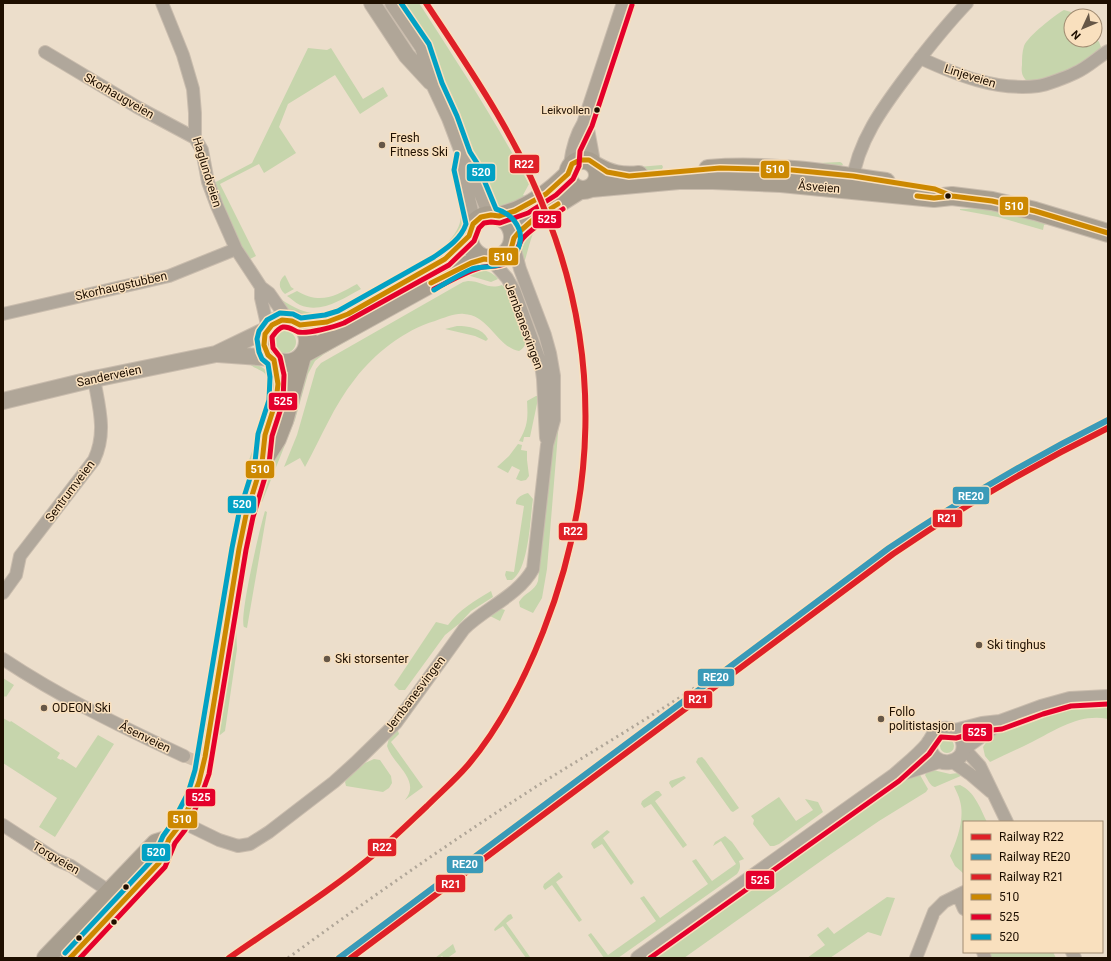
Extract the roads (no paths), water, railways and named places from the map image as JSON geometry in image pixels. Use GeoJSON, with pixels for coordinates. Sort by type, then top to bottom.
{"type":"FeatureCollection","features":[{"type":"Feature","properties":{"kind":"main road"},"geometry":{"type":"LineString","coordinates":[[372,3],[407,56],[435,86]]}},
{"type":"Feature","properties":{"kind":"main road"},"geometry":{"type":"LineString","coordinates":[[393,3],[423,48],[435,86],[450,118],[464,155],[471,166],[495,216],[505,220],[510,225],[513,231],[513,241]]}},
{"type":"Feature","properties":{"kind":"main road"},"geometry":{"type":"LineString","coordinates":[[586,189],[572,186],[568,178],[574,149],[579,133],[585,124],[625,3]]}},
{"type":"Feature","properties":{"kind":"main road"},"geometry":{"type":"LineString","coordinates":[[585,124],[598,175],[597,180],[586,189],[534,219],[513,241],[507,253],[503,257],[488,259],[461,267],[303,355],[292,363],[280,363],[273,359],[266,350],[264,339],[268,329],[277,322],[327,322],[348,314],[438,263],[452,253],[481,217],[507,214],[525,207],[552,190],[577,160],[583,159],[594,164]]}},
{"type":"Feature","properties":{"kind":"main road"},"geometry":{"type":"LineString","coordinates":[[464,155],[462,177],[471,230],[470,243],[478,256],[488,259]]}},
{"type":"Feature","properties":{"kind":"main road","name":"Åsveien"},"geometry":{"type":"LineString","coordinates":[[594,164],[607,172],[629,176],[720,168],[761,168],[813,171],[853,183]]}},
{"type":"Feature","properties":{"kind":"main road","name":"Åsveien"},"geometry":{"type":"LineString","coordinates":[[586,189],[663,182],[713,180],[781,183],[853,183],[935,189],[952,196],[986,200],[1014,206],[1108,233]]}},
{"type":"Feature","properties":{"kind":"main road"},"geometry":{"type":"LineString","coordinates":[[262,463],[277,439],[282,427],[303,355],[307,347],[307,335],[294,322]]}},
{"type":"Feature","properties":{"kind":"main road","name":"Sanderveien"},"geometry":{"type":"LineString","coordinates":[[3,401],[94,379],[216,354],[268,329]]}},
{"type":"Feature","properties":{"kind":"main road","name":"Sanderveien"},"geometry":{"type":"LineString","coordinates":[[216,354],[273,359]]}},
{"type":"Feature","properties":{"kind":"main road"},"geometry":{"type":"LineString","coordinates":[[206,751],[239,549],[246,515],[262,463],[265,435],[276,401],[277,376],[273,359]]}},
{"type":"Feature","properties":{"kind":"main road"},"geometry":{"type":"LineString","coordinates":[[70,958],[159,863],[170,839],[182,822],[196,790]]}},
{"type":"Feature","properties":{"kind":"main road"},"geometry":{"type":"LineString","coordinates":[[46,958],[156,843],[170,839]]}},
{"type":"Feature","properties":{"kind":"street","name":"Haglundveien"},"geometry":{"type":"LineString","coordinates":[[162,3],[183,55],[193,89],[195,138],[202,150],[208,182],[217,206],[236,249],[261,288],[269,293],[294,322]]}},
{"type":"Feature","properties":{"kind":"street"},"geometry":{"type":"LineString","coordinates":[[853,183],[856,162],[869,132],[886,105],[948,22],[967,3]]}},
{"type":"Feature","properties":{"kind":"street","name":"Linjeveien"},"geometry":{"type":"LineString","coordinates":[[920,58],[947,71],[987,84],[1017,87],[1039,86],[1076,73],[1108,51]]}},
{"type":"Feature","properties":{"kind":"street","name":"Skorhaugveien"},"geometry":{"type":"LineString","coordinates":[[45,52],[138,107],[195,138]]}},
{"type":"Feature","properties":{"kind":"street","name":"Jernbanesvingen"},"geometry":{"type":"LineString","coordinates":[[182,822],[225,842],[238,846],[250,844],[269,832],[334,782],[396,723],[464,630],[474,619],[519,588],[533,569],[547,445],[554,420],[554,376],[550,353],[520,269],[513,241]]}},
{"type":"Feature","properties":{"kind":"street","name":"Skorhaugstubben"},"geometry":{"type":"LineString","coordinates":[[3,314],[169,276],[236,249]]}},
{"type":"Feature","properties":{"kind":"street","name":"Jernbanesvingen"},"geometry":{"type":"LineString","coordinates":[[488,259],[507,278],[514,290],[541,364],[547,445]]}},
{"type":"Feature","properties":{"kind":"street","name":"Haglundveien"},"geometry":{"type":"LineString","coordinates":[[261,288],[261,298],[268,329]]}},
{"type":"Feature","properties":{"kind":"street","name":"Sentrumveien"},"geometry":{"type":"LineString","coordinates":[[3,592],[16,575],[20,556],[94,460],[99,451],[102,422],[94,379]]}},
{"type":"Feature","properties":{"kind":"street","name":"Åsenveien"},"geometry":{"type":"LineString","coordinates":[[3,659],[50,689],[83,707],[184,756]]}},
{"type":"Feature","properties":{"kind":"street"},"geometry":{"type":"LineString","coordinates":[[955,731],[982,724],[1000,722],[1054,703],[1085,697],[1108,697]]}},
{"type":"Feature","properties":{"kind":"street"},"geometry":{"type":"LineString","coordinates":[[963,749],[1000,722]]}},
{"type":"Feature","properties":{"kind":"street"},"geometry":{"type":"LineString","coordinates":[[638,958],[895,776],[929,742],[938,730],[946,728],[955,731],[963,740],[963,749],[959,757],[953,762],[946,763],[939,761],[931,753],[929,742]]}},
{"type":"Feature","properties":{"kind":"street"},"geometry":{"type":"LineString","coordinates":[[963,749],[980,766],[1006,821]]}},
{"type":"Feature","properties":{"kind":"street"},"geometry":{"type":"LineString","coordinates":[[895,776],[939,761]]}},
{"type":"Feature","properties":{"kind":"street"},"geometry":{"type":"LineString","coordinates":[[953,762],[992,793]]}},
{"type":"Feature","properties":{"kind":"street","name":"Torgveien"},"geometry":{"type":"LineString","coordinates":[[3,825],[56,860],[71,866],[109,891]]}},
{"type":"Feature","properties":{"kind":"street"},"geometry":{"type":"LineString","coordinates":[[916,958],[934,912],[944,902],[961,894],[963,904]]}},
{"type":"Feature","properties":{"kind":"tunnel"},"geometry":{"type":"LineString","coordinates":[[196,790],[202,772],[206,751]]}},
{"type":"Feature","properties":{"kind":"tunnel"},"geometry":{"type":"LineString","coordinates":[[184,756],[204,764]]}},
{"type":"Feature","properties":{"kind":"railway"},"geometry":{"type":"LineString","coordinates":[[288,958],[380,892],[474,828],[537,786],[706,680],[761,642]]}},
{"type":"Feature","properties":{"kind":"rail line","name":"R22"},"geometry":{"type":"LineString","coordinates":[[229,958],[323,893],[384,846],[468,765],[491,735],[511,702],[528,668],[543,632],[561,581],[574,530],[582,478],[585,427],[584,375],[577,324],[566,272],[549,221],[524,163],[494,108],[426,3]]}},
{"type":"Feature","properties":{"kind":"rail line","name":"RE20"},"geometry":{"type":"LineString","coordinates":[[339,958],[889,548],[996,481],[1052,449],[1108,420]]}},
{"type":"Feature","properties":{"kind":"rail line","name":"R21"},"geometry":{"type":"LineString","coordinates":[[351,958],[893,554],[998,487],[1108,428]]}},
{"type":"Feature","properties":{"kind":"place","name":"Leikvollen"},"geometry":{"type":"Point","coordinates":[597,110]}},
{"type":"Feature","properties":{"kind":"place","name":"Fresh Fitness Ski"},"geometry":{"type":"Point","coordinates":[382,145]}},
{"type":"Feature","properties":{"kind":"place","name":"Ski tinghus"},"geometry":{"type":"Point","coordinates":[979,645]}},
{"type":"Feature","properties":{"kind":"place","name":"Ski storsenter"},"geometry":{"type":"Point","coordinates":[327,659]}},
{"type":"Feature","properties":{"kind":"place","name":"ODEON Ski"},"geometry":{"type":"Point","coordinates":[44,708]}},
{"type":"Feature","properties":{"kind":"place","name":"Follo politistasjon"},"geometry":{"type":"Point","coordinates":[881,719]}}]}
